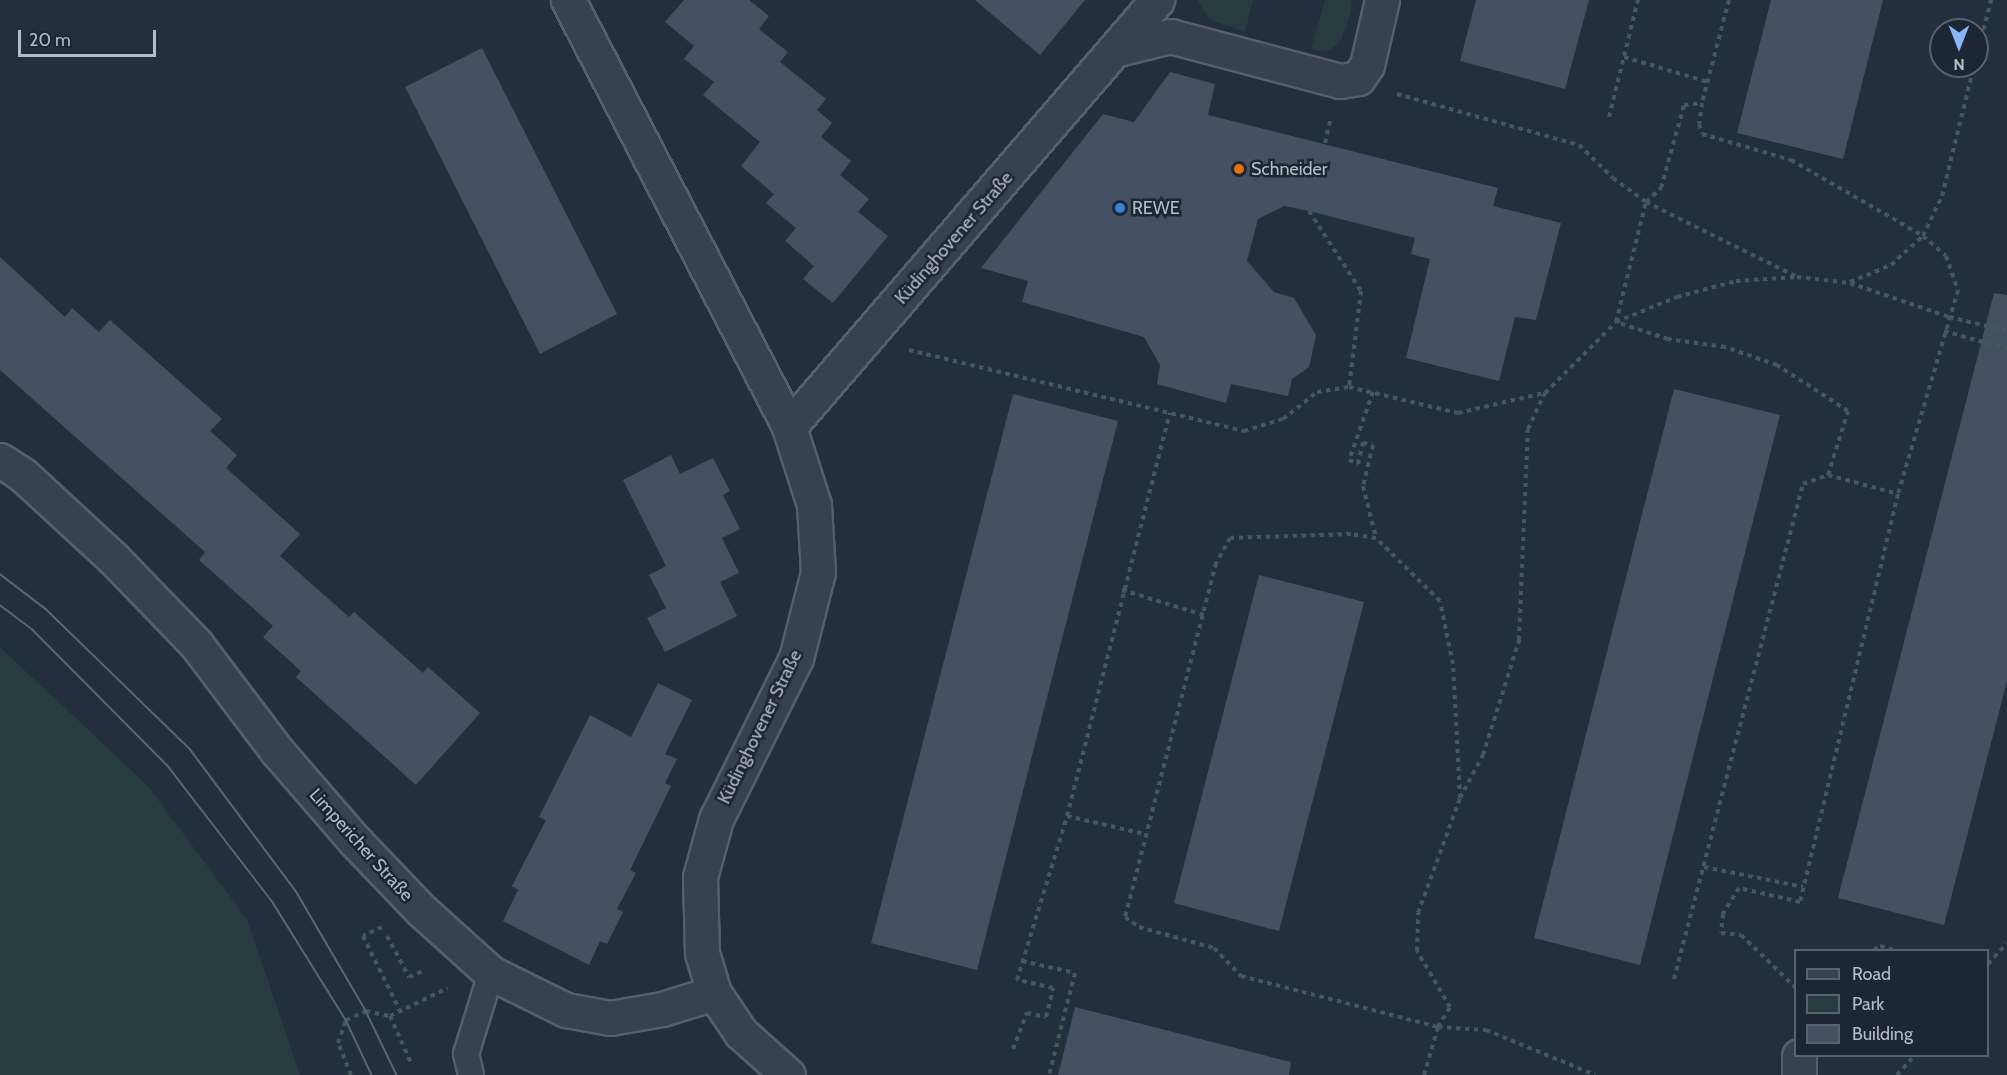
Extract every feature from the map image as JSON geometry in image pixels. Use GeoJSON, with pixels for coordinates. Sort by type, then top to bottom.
{"type":"FeatureCollection","features":[{"type":"Feature","properties":{"kind":"street","name":"Küdinghovener Straße"},"geometry":{"type":"LineString","coordinates":[[568,0],[789,427],[814,505],[818,572],[796,658],[716,819],[700,877],[702,953],[714,993]]}},
{"type":"Feature","properties":{"kind":"street","name":"Küdinghovener Straße"},"geometry":{"type":"LineString","coordinates":[[789,427],[1118,49],[1157,0]]}},
{"type":"Feature","properties":{"kind":"street"},"geometry":{"type":"LineString","coordinates":[[1118,49],[1170,36],[1340,81],[1358,78],[1367,65],[1382,0]]}},
{"type":"Feature","properties":{"kind":"street","name":"Limpericher Straße"},"geometry":{"type":"LineString","coordinates":[[0,460],[23,475],[114,559],[180,627],[277,751],[356,841],[421,910],[491,973],[566,1010],[610,1018],[662,1009],[714,993]]}},
{"type":"Feature","properties":{"kind":"street"},"geometry":{"type":"LineString","coordinates":[[714,993],[741,1033],[788,1075]]}},
{"type":"Feature","properties":{"kind":"street"},"geometry":{"type":"LineString","coordinates":[[1798,1075],[1799,1057]]}},
{"type":"Feature","properties":{"kind":"lane"},"geometry":{"type":"LineString","coordinates":[[471,1075],[466,1054],[491,973]]}},
{"type":"Feature","properties":{"kind":"path"},"geometry":{"type":"LineString","coordinates":[[1609,117],[1638,0]]}},
{"type":"Feature","properties":{"kind":"path"},"geometry":{"type":"LineString","coordinates":[[1729,0],[1702,103],[1699,124],[1702,134],[1791,160],[1923,237],[1946,256],[1958,290],[1944,331],[1898,494],[1800,902],[1739,888],[1723,914],[1720,933],[1741,935],[1794,986]]}},
{"type":"Feature","properties":{"kind":"path"},"geometry":{"type":"LineString","coordinates":[[1986,18],[1991,0]]}},
{"type":"Feature","properties":{"kind":"path"},"geometry":{"type":"LineString","coordinates":[[1624,57],[1708,82]]}},
{"type":"Feature","properties":{"kind":"path"},"geometry":{"type":"LineString","coordinates":[[1358,78],[1376,89],[1579,145],[1612,178],[1646,202],[1797,277]]}},
{"type":"Feature","properties":{"kind":"path"},"geometry":{"type":"LineString","coordinates":[[1850,283],[1891,265],[1923,237],[1942,196],[1971,78]]}},
{"type":"Feature","properties":{"kind":"path"},"geometry":{"type":"LineString","coordinates":[[1616,322],[1646,202],[1661,188],[1684,105],[1702,103]]}},
{"type":"Feature","properties":{"kind":"path"},"geometry":{"type":"LineString","coordinates":[[1309,211],[1361,291],[1349,387]]}},
{"type":"Feature","properties":{"kind":"path"},"geometry":{"type":"LineString","coordinates":[[1424,1075],[1438,1027],[1450,1007],[1417,951],[1419,913],[1460,798],[1484,755],[1519,640],[1528,429],[1545,393],[1616,322],[1677,297],[1736,281],[1797,277],[1850,283],[1949,316],[2007,331]]}},
{"type":"Feature","properties":{"kind":"path"},"geometry":{"type":"LineString","coordinates":[[1616,322],[1668,339],[1725,347],[1777,365],[1848,411],[1828,475]]}},
{"type":"Feature","properties":{"kind":"path"},"geometry":{"type":"LineString","coordinates":[[1944,331],[2007,349]]}},
{"type":"Feature","properties":{"kind":"path"},"geometry":{"type":"LineString","coordinates":[[866,340],[1245,430],[1283,419],[1317,392],[1349,387],[1458,413],[1545,393]]}},
{"type":"Feature","properties":{"kind":"path"},"geometry":{"type":"LineString","coordinates":[[1374,392],[1349,460],[1358,464],[1363,443],[1373,445],[1363,486],[1376,538],[1440,601],[1453,664],[1460,798]]}},
{"type":"Feature","properties":{"kind":"path"},"geometry":{"type":"LineString","coordinates":[[1013,1049],[1027,1013],[1046,1017],[1053,988],[1017,980],[1067,816],[1122,590],[1170,413]]}},
{"type":"Feature","properties":{"kind":"path"},"geometry":{"type":"LineString","coordinates":[[1674,979],[1803,484],[1828,475],[1898,494]]}},
{"type":"Feature","properties":{"kind":"path"},"geometry":{"type":"LineString","coordinates":[[1376,538],[1311,534],[1230,538],[1216,563],[1125,917],[1139,927],[1214,948],[1241,976],[1438,1027],[1486,1030],[1595,1075]]}},
{"type":"Feature","properties":{"kind":"path"},"geometry":{"type":"LineString","coordinates":[[1122,590],[1204,615]]}},
{"type":"Feature","properties":{"kind":"path"},"geometry":{"type":"LineString","coordinates":[[1067,816],[1145,834]]}},
{"type":"Feature","properties":{"kind":"path"},"geometry":{"type":"LineString","coordinates":[[1704,867],[1803,887]]}},
{"type":"Feature","properties":{"kind":"path"},"geometry":{"type":"LineString","coordinates":[[400,1011],[363,936],[381,926],[409,977],[428,969],[432,976]]}},
{"type":"Feature","properties":{"kind":"path"},"geometry":{"type":"LineString","coordinates":[[1989,963],[2007,943]]}},
{"type":"Feature","properties":{"kind":"path"},"geometry":{"type":"LineString","coordinates":[[1022,961],[1075,974],[1049,1075]]}},
{"type":"Feature","properties":{"kind":"path"},"geometry":{"type":"LineString","coordinates":[[351,1075],[338,1043],[346,1020],[366,1011],[390,1016],[440,990],[436,983]]}},
{"type":"Feature","properties":{"kind":"path"},"geometry":{"type":"LineString","coordinates":[[390,1016],[411,1063]]}},
{"type":"Feature","properties":{"kind":"path"},"geometry":{"type":"LineString","coordinates":[[1897,1075],[1913,1057]]}},
{"type":"Feature","properties":{"kind":"green space"},"geometry":{"type":"Polygon","coordinates":[[[1197,0],[1253,0],[1245,32],[1210,20],[1197,0]]]}},
{"type":"Feature","properties":{"kind":"green space"},"geometry":{"type":"Polygon","coordinates":[[[1325,0],[1351,0],[1351,12],[1341,40],[1330,50],[1320,51],[1311,49],[1325,0]]]}},
{"type":"Feature","properties":{"kind":"green space"},"geometry":{"type":"Polygon","coordinates":[[[0,647],[147,785],[247,919],[300,1075],[0,1075],[0,647]]]}},
{"type":"Feature","properties":{"kind":"building"},"geometry":{"type":"Polygon","coordinates":[[[684,0],[749,0],[769,16],[759,29],[788,52],[780,62],[826,99],[817,110],[832,123],[821,137],[851,161],[840,175],[869,199],[858,212],[888,236],[833,303],[803,279],[814,266],[785,241],[796,228],[766,203],[774,194],[741,166],[760,142],[703,95],[714,82],[684,59],[694,46],[665,22],[684,0]]]}},
{"type":"Feature","properties":{"kind":"building"},"geometry":{"type":"Polygon","coordinates":[[[975,0],[1085,0],[1040,55],[975,0]]]}},
{"type":"Feature","properties":{"kind":"building"},"geometry":{"type":"Polygon","coordinates":[[[1476,0],[1589,0],[1565,89],[1460,61],[1476,0]]]}},
{"type":"Feature","properties":{"kind":"building"},"geometry":{"type":"Polygon","coordinates":[[[1771,0],[1883,0],[1843,159],[1737,133],[1771,0]]]}},
{"type":"Feature","properties":{"kind":"building"},"geometry":{"type":"Polygon","coordinates":[[[482,48],[617,314],[540,354],[405,87],[482,48]]]}},
{"type":"Feature","properties":{"kind":"building"},"geometry":{"type":"Polygon","coordinates":[[[1170,72],[1215,84],[1208,115],[1498,188],[1493,206],[1561,223],[1536,320],[1515,317],[1499,381],[1406,358],[1430,259],[1411,254],[1415,238],[1309,211],[1284,206],[1258,219],[1247,261],[1274,292],[1294,298],[1316,335],[1309,367],[1292,379],[1288,396],[1231,384],[1226,403],[1157,384],[1160,365],[1144,337],[1022,302],[1028,281],[981,268],[1103,114],[1134,122],[1170,72]]]}},
{"type":"Feature","properties":{"kind":"building"},"geometry":{"type":"Polygon","coordinates":[[[0,257],[65,317],[72,308],[99,332],[110,320],[222,419],[210,431],[237,455],[226,468],[300,534],[280,556],[349,617],[354,612],[423,673],[428,667],[480,713],[416,785],[296,677],[301,671],[263,637],[273,626],[199,560],[205,552],[0,370],[0,257]]]}},
{"type":"Feature","properties":{"kind":"building"},"geometry":{"type":"Polygon","coordinates":[[[1994,293],[2007,295],[2007,681],[1944,925],[1838,898],[1994,293]]]}},
{"type":"Feature","properties":{"kind":"building"},"geometry":{"type":"Polygon","coordinates":[[[1674,389],[1780,415],[1640,965],[1534,938],[1674,389]]]}},
{"type":"Feature","properties":{"kind":"building"},"geometry":{"type":"Polygon","coordinates":[[[1013,394],[1118,421],[977,970],[871,943],[1013,394]]]}},
{"type":"Feature","properties":{"kind":"building"},"geometry":{"type":"Polygon","coordinates":[[[671,455],[680,474],[713,458],[730,491],[723,495],[740,529],[722,538],[739,573],[720,582],[737,616],[665,652],[647,618],[666,608],[649,575],[666,566],[623,480],[671,455]]]}},
{"type":"Feature","properties":{"kind":"building"},"geometry":{"type":"Polygon","coordinates":[[[1259,575],[1364,602],[1279,931],[1174,903],[1259,575]]]}},
{"type":"Feature","properties":{"kind":"building"},"geometry":{"type":"Polygon","coordinates":[[[658,683],[692,700],[665,754],[677,759],[665,783],[671,786],[630,870],[636,873],[617,909],[623,912],[607,944],[600,941],[589,965],[503,921],[518,890],[512,886],[546,820],[539,817],[590,715],[631,737],[658,683]]]}},
{"type":"Feature","properties":{"kind":"building"},"geometry":{"type":"Polygon","coordinates":[[[1075,1007],[1291,1062],[1289,1075],[1058,1075],[1075,1007]]]}},
{"type":"Feature","properties":{"kind":"tram line"},"geometry":{"type":"LineString","coordinates":[[0,574],[46,609],[190,749],[296,891],[366,1011],[397,1075]]}},
{"type":"Feature","properties":{"kind":"tram line"},"geometry":{"type":"LineString","coordinates":[[0,605],[32,629],[168,766],[272,901],[346,1020],[372,1075]]}},
{"type":"Feature","properties":{"kind":"place","name":"Schneider"},"geometry":{"type":"Point","coordinates":[1239,169]}},
{"type":"Feature","properties":{"kind":"place","name":"REWE"},"geometry":{"type":"Point","coordinates":[1120,208]}}]}
